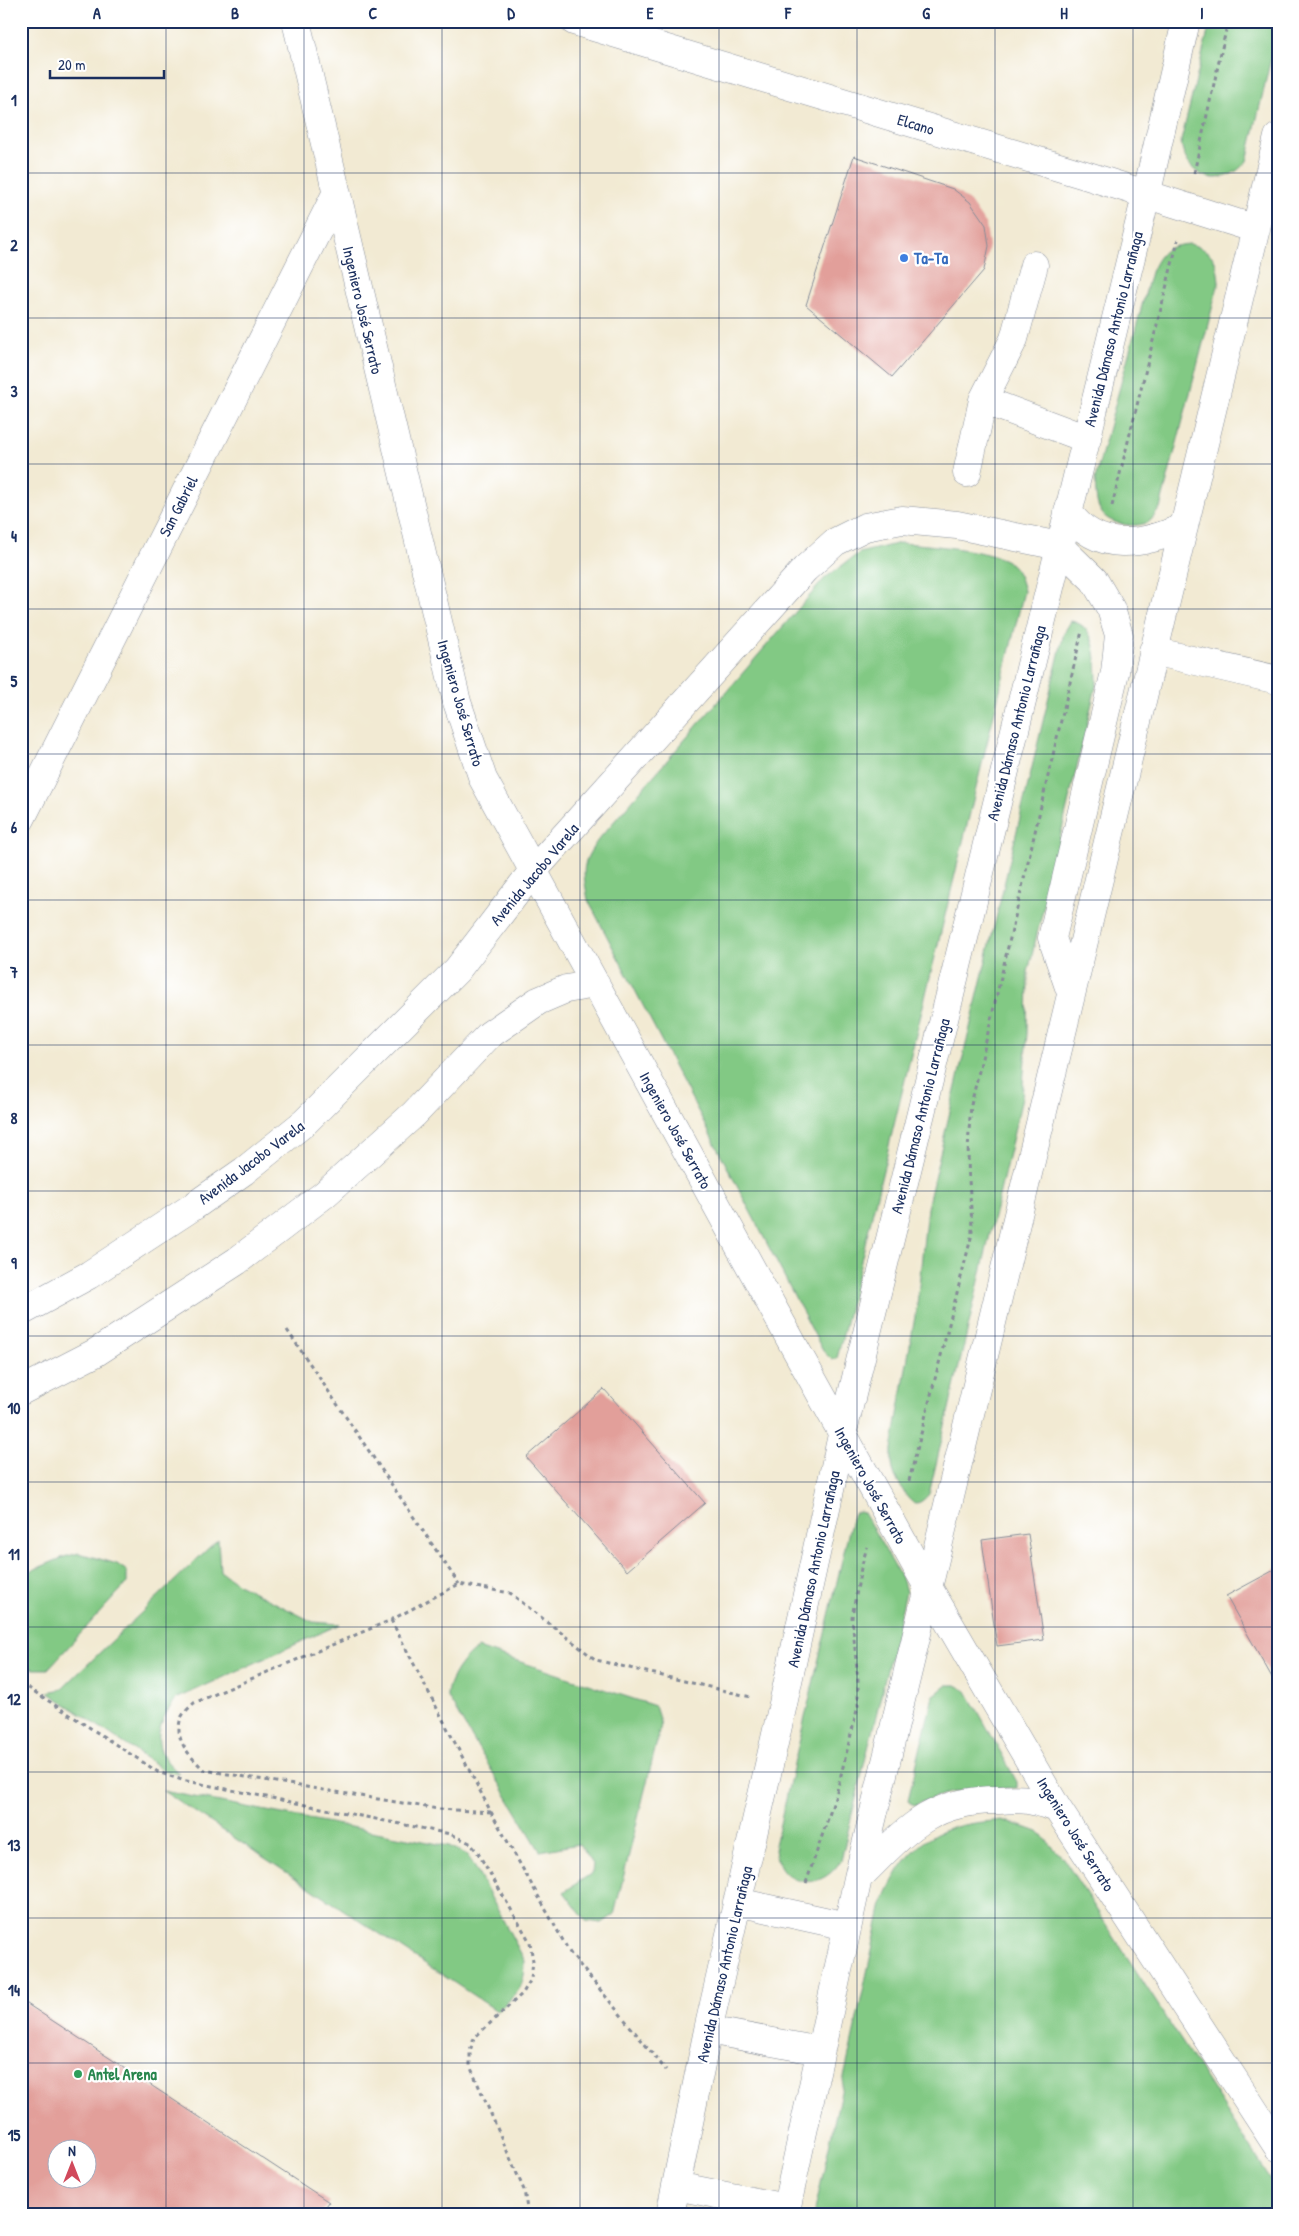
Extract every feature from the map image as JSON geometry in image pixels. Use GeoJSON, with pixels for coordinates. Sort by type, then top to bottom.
{"type":"FeatureCollection","features":[{"type":"Feature","properties":{"kind":"street","name":"Ingeniero José Serrato"},"geometry":{"type":"LineString","coordinates":[[296,21],[457,702],[482,779],[842,1435],[928,1587],[1057,1808],[1278,2146]]}},
{"type":"Feature","properties":{"kind":"street","name":"Elcano"},"geometry":{"type":"LineString","coordinates":[[574,21],[1086,175],[1186,209],[1256,229]]}},
{"type":"Feature","properties":{"kind":"street","name":"Avenida Dámaso Antonio Larrañaga"},"geometry":{"type":"LineString","coordinates":[[670,2215],[708,2030],[783,1704],[842,1435],[1146,196],[1186,21]]}},
{"type":"Feature","properties":{"kind":"street"},"geometry":{"type":"LineString","coordinates":[[676,2186],[786,2211],[858,1878],[1278,137]]}},
{"type":"Feature","properties":{"kind":"street","name":"San Gabriel"},"geometry":{"type":"LineString","coordinates":[[21,819],[336,194]]}},
{"type":"Feature","properties":{"kind":"street"},"geometry":{"type":"LineString","coordinates":[[967,473],[983,400],[1014,339],[1034,265]]}},
{"type":"Feature","properties":{"kind":"street"},"geometry":{"type":"LineString","coordinates":[[983,400],[1086,439]]}},
{"type":"Feature","properties":{"kind":"street"},"geometry":{"type":"LineString","coordinates":[[1068,512],[1077,524],[1104,539],[1133,543],[1157,539],[1184,527]]}},
{"type":"Feature","properties":{"kind":"street","name":"Avenida Jacobo Varela"},"geometry":{"type":"LineString","coordinates":[[21,1312],[89,1275],[194,1206],[244,1171],[305,1122],[456,970],[533,871],[805,569],[835,542],[865,527],[902,520],[957,525],[1060,546]]}},
{"type":"Feature","properties":{"kind":"street"},"geometry":{"type":"LineString","coordinates":[[1060,546],[1094,580],[1111,609],[1119,635],[1115,672],[1052,938],[1071,993]]}},
{"type":"Feature","properties":{"kind":"street"},"geometry":{"type":"LineString","coordinates":[[1154,651],[1278,680]]}},
{"type":"Feature","properties":{"kind":"street"},"geometry":{"type":"LineString","coordinates":[[21,1391],[95,1353],[237,1261],[303,1211],[325,1194],[414,1114],[489,1035],[538,1001],[566,989],[596,984]]}},
{"type":"Feature","properties":{"kind":"street"},"geometry":{"type":"LineString","coordinates":[[858,1878],[915,1823],[934,1812],[958,1803],[984,1800],[1028,1800],[1057,1808]]}},
{"type":"Feature","properties":{"kind":"street"},"geometry":{"type":"LineString","coordinates":[[737,1902],[847,1926]]}},
{"type":"Feature","properties":{"kind":"street"},"geometry":{"type":"LineString","coordinates":[[708,2030],[820,2051]]}},
{"type":"Feature","properties":{"kind":"path"},"geometry":{"type":"LineString","coordinates":[[1104,539],[1186,209],[1228,21]]}},
{"type":"Feature","properties":{"kind":"path"},"geometry":{"type":"LineString","coordinates":[[796,1915],[836,1795],[858,1706],[858,1681],[852,1617],[861,1568],[870,1539],[889,1518],[908,1488],[972,1234],[973,1208],[969,1179],[968,1139],[971,1104],[1094,580]]}},
{"type":"Feature","properties":{"kind":"path"},"geometry":{"type":"LineString","coordinates":[[287,1330],[459,1584]]}},
{"type":"Feature","properties":{"kind":"path"},"geometry":{"type":"LineString","coordinates":[[491,1812],[438,1809],[204,1770],[185,1751],[179,1735],[181,1718],[194,1703],[391,1620],[459,1584],[510,1593],[596,1660],[783,1704]]}},
{"type":"Feature","properties":{"kind":"path"},"geometry":{"type":"LineString","coordinates":[[391,1620],[491,1812],[570,1953],[693,2102]]}},
{"type":"Feature","properties":{"kind":"path"},"geometry":{"type":"LineString","coordinates":[[21,1684],[158,1772],[182,1780],[450,1834],[470,1843],[530,1942],[533,1961],[531,1979],[523,1993],[474,2038],[470,2051],[470,2066],[524,2190],[528,2215]]}},
{"type":"Feature","properties":{"kind":"green space"},"geometry":{"type":"Polygon","coordinates":[[[1213,21],[1269,21],[1274,29],[1275,41],[1247,161],[1227,176],[1216,178],[1197,172],[1189,164],[1181,141],[1209,27],[1213,21]]]}},
{"type":"Feature","properties":{"kind":"green space"},"geometry":{"type":"Polygon","coordinates":[[[1190,244],[1209,253],[1217,267],[1219,282],[1160,508],[1150,521],[1145,523],[1132,525],[1118,523],[1102,513],[1096,497],[1095,479],[1151,272],[1158,259],[1166,250],[1190,244]]]}},
{"type":"Feature","properties":{"kind":"green space"},"geometry":{"type":"Polygon","coordinates":[[[900,543],[955,548],[998,557],[1014,567],[1024,591],[839,1351],[837,1358],[832,1360],[823,1351],[588,900],[584,868],[588,856],[598,840],[825,578],[859,553],[900,543]]]}},
{"type":"Feature","properties":{"kind":"green space"},"geometry":{"type":"Polygon","coordinates":[[[1071,621],[1080,624],[1091,637],[1094,646],[1097,682],[1028,972],[1027,1033],[1022,1098],[929,1494],[916,1503],[910,1500],[895,1477],[892,1464],[892,1449],[917,1305],[927,1208],[1064,633],[1071,621]]]}},
{"type":"Feature","properties":{"kind":"green space"},"geometry":{"type":"Polygon","coordinates":[[[859,1511],[864,1513],[903,1581],[906,1592],[841,1860],[832,1871],[822,1878],[800,1881],[782,1870],[777,1859],[775,1845],[851,1522],[854,1513],[859,1511]]]}},
{"type":"Feature","properties":{"kind":"green space"},"geometry":{"type":"Polygon","coordinates":[[[218,1539],[220,1571],[240,1585],[313,1622],[340,1624],[176,1699],[167,1711],[161,1725],[159,1740],[164,1758],[179,1774],[165,1771],[48,1692],[62,1689],[218,1539]]]}},
{"type":"Feature","properties":{"kind":"green space"},"geometry":{"type":"Polygon","coordinates":[[[79,1553],[117,1564],[127,1571],[127,1583],[48,1669],[34,1669],[21,1661],[21,1575],[64,1557],[79,1553]]]}},
{"type":"Feature","properties":{"kind":"green space"},"geometry":{"type":"Polygon","coordinates":[[[478,1648],[655,1706],[661,1725],[614,1915],[602,1923],[586,1921],[564,1892],[592,1873],[593,1864],[579,1844],[540,1851],[447,1696],[450,1683],[457,1669],[478,1648]]]}},
{"type":"Feature","properties":{"kind":"green space"},"geometry":{"type":"Polygon","coordinates":[[[947,1685],[956,1685],[967,1691],[1017,1782],[1017,1788],[965,1790],[941,1795],[915,1805],[910,1803],[908,1800],[933,1696],[947,1685]]]}},
{"type":"Feature","properties":{"kind":"green space"},"geometry":{"type":"Polygon","coordinates":[[[163,1791],[449,1846],[466,1854],[525,1961],[521,1985],[515,1995],[497,2011],[163,1791]]]}},
{"type":"Feature","properties":{"kind":"green space"},"geometry":{"type":"Polygon","coordinates":[[[1002,1820],[1039,1832],[1063,1858],[1272,2181],[1276,2207],[1274,2215],[814,2215],[882,1904],[887,1892],[907,1859],[916,1849],[937,1834],[955,1827],[1002,1820]]]}},
{"type":"Feature","properties":{"kind":"building","name":"Ta-Ta"},"geometry":{"type":"Polygon","coordinates":[[[854,156],[953,189],[970,202],[986,225],[989,246],[984,270],[892,377],[806,305],[854,156]]]}},
{"type":"Feature","properties":{"kind":"building"},"geometry":{"type":"Polygon","coordinates":[[[604,1389],[705,1503],[627,1571],[526,1457],[604,1389]]]}},
{"type":"Feature","properties":{"kind":"building"},"geometry":{"type":"Polygon","coordinates":[[[1028,1534],[1044,1640],[997,1646],[982,1540],[1028,1534]]]}},
{"type":"Feature","properties":{"kind":"building"},"geometry":{"type":"Polygon","coordinates":[[[1278,1568],[1278,1688],[1226,1596],[1278,1568]]]}},
{"type":"Feature","properties":{"kind":"building","name":"Antel Arena"},"geometry":{"type":"Polygon","coordinates":[[[21,2000],[329,2202],[320,2215],[21,2215],[21,2000]]]}},
{"type":"Feature","properties":{"kind":"place","name":"Ta-Ta"},"geometry":{"type":"Point","coordinates":[904,258]}},
{"type":"Feature","properties":{"kind":"place","name":"Antel Arena"},"geometry":{"type":"Point","coordinates":[78,2074]}}]}
